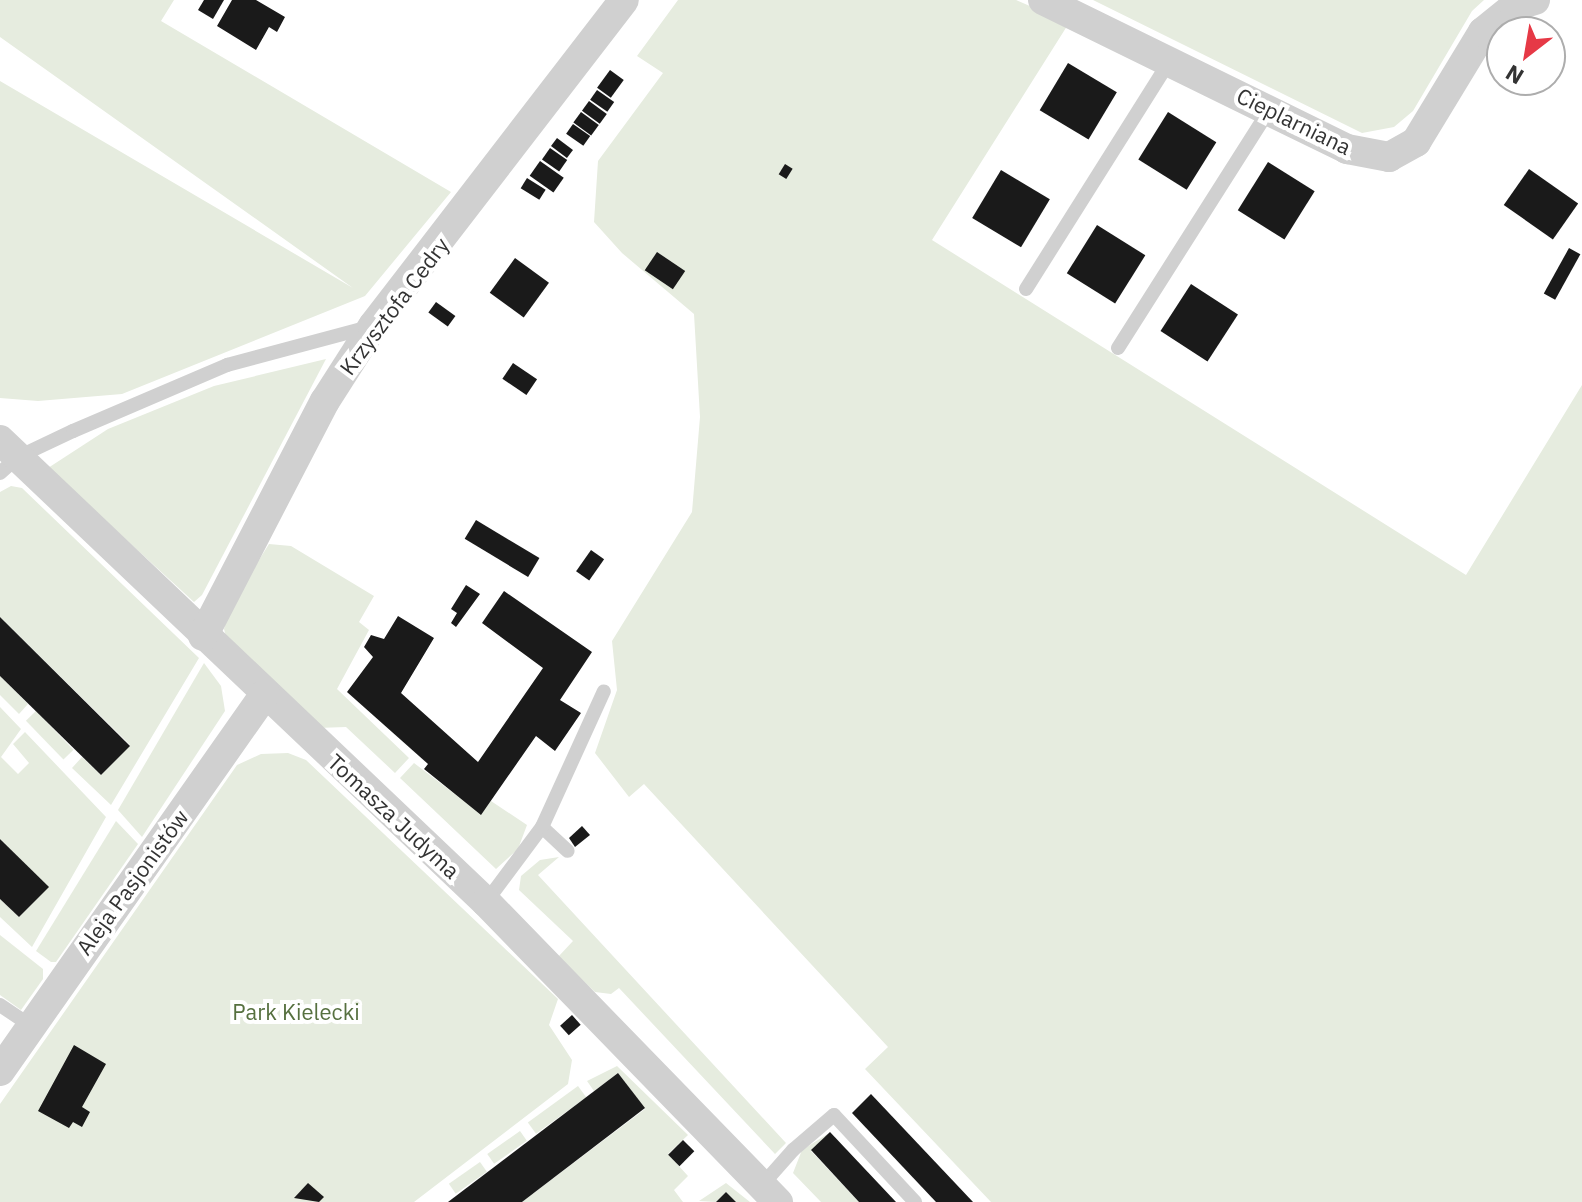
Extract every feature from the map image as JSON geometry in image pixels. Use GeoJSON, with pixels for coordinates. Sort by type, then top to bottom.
{"type":"FeatureCollection","features":[{"type":"Feature","properties":{"kind":"street","name":"Krzysztofa Cedry"},"geometry":{"type":"LineString","coordinates":[[203,636],[325,401],[373,326],[624,0]]}},
{"type":"Feature","properties":{"kind":"street","name":"Cieplarniana"},"geometry":{"type":"LineString","coordinates":[[1043,0],[1355,151],[1380,157],[1404,152],[1422,133],[1483,32],[1515,6],[1535,0]]}},
{"type":"Feature","properties":{"kind":"street","name":"Tomasza Judyma"},"geometry":{"type":"LineString","coordinates":[[6,457],[203,636],[486,902],[770,1194]]}},
{"type":"Feature","properties":{"kind":"street","name":"Aleja Pasjonistów"},"geometry":{"type":"LineString","coordinates":[[0,1071],[265,694]]}},
{"type":"Feature","properties":{"kind":"lane"},"geometry":{"type":"LineString","coordinates":[[1026,289],[1170,60]]}},
{"type":"Feature","properties":{"kind":"lane"},"geometry":{"type":"LineString","coordinates":[[1118,348],[1269,109]]}},
{"type":"Feature","properties":{"kind":"lane"},"geometry":{"type":"LineString","coordinates":[[6,457],[227,365],[373,326]]}},
{"type":"Feature","properties":{"kind":"lane"},"geometry":{"type":"LineString","coordinates":[[486,902],[542,827],[604,691]]}},
{"type":"Feature","properties":{"kind":"lane"},"geometry":{"type":"LineString","coordinates":[[542,827],[568,851]]}},
{"type":"Feature","properties":{"kind":"lane"},"geometry":{"type":"LineString","coordinates":[[0,1005],[31,1026]]}},
{"type":"Feature","properties":{"kind":"lane"},"geometry":{"type":"LineString","coordinates":[[770,1194],[793,1150],[834,1115],[915,1202]]}},
{"type":"Feature","properties":{"kind":"green space"},"geometry":{"type":"Polygon","coordinates":[[[0,0],[174,0],[161,21],[451,192],[365,296],[122,394],[38,401],[0,398],[0,81],[353,288],[0,37],[0,0]]]}},
{"type":"Feature","properties":{"kind":"green space"},"geometry":{"type":"Polygon","coordinates":[[[678,0],[1016,0],[1069,23],[932,240],[1466,575],[1582,385],[1582,1202],[991,1202],[865,1069],[888,1047],[644,784],[629,797],[595,753],[617,690],[612,641],[692,512],[700,417],[694,314],[622,253],[594,222],[598,161],[663,73],[637,56],[678,0]]]}},
{"type":"Feature","properties":{"kind":"green space"},"geometry":{"type":"Polygon","coordinates":[[[1093,0],[1484,0],[1472,11],[1413,111],[1394,127],[1362,133],[1093,0]]]}},
{"type":"Feature","properties":{"kind":"green space"},"geometry":{"type":"Polygon","coordinates":[[[326,359],[202,595],[194,602],[48,468],[108,429],[214,386],[326,359]]]}},
{"type":"Feature","properties":{"kind":"green space"},"geometry":{"type":"Polygon","coordinates":[[[11,486],[22,488],[199,658],[111,805],[72,768],[82,757],[101,775],[130,745],[0,617],[0,492],[11,486]]]}},
{"type":"Feature","properties":{"kind":"green space"},"geometry":{"type":"Polygon","coordinates":[[[269,544],[291,546],[374,596],[359,622],[369,630],[337,689],[409,758],[395,773],[346,727],[317,728],[228,645],[224,629],[229,608],[269,544]]]}},
{"type":"Feature","properties":{"kind":"green space"},"geometry":{"type":"Polygon","coordinates":[[[204,663],[221,686],[225,711],[142,837],[118,810],[204,663]]]}},
{"type":"Feature","properties":{"kind":"green space"},"geometry":{"type":"Polygon","coordinates":[[[0,676],[28,704],[19,714],[0,695],[0,676]]]}},
{"type":"Feature","properties":{"kind":"green space"},"geometry":{"type":"Polygon","coordinates":[[[0,707],[21,729],[1,757],[18,774],[29,763],[13,744],[25,732],[106,817],[32,947],[0,917],[0,899],[19,917],[48,887],[0,839],[0,707]]]}},
{"type":"Feature","properties":{"kind":"green space"},"geometry":{"type":"Polygon","coordinates":[[[36,711],[74,750],[63,760],[26,721],[36,711]]]}},
{"type":"Feature","properties":{"kind":"green space","name":"Park Kielecki"},"geometry":{"type":"Polygon","coordinates":[[[288,753],[306,760],[558,999],[549,1025],[572,1060],[568,1084],[414,1202],[0,1202],[0,1104],[237,765],[261,754],[288,753]]]}},
{"type":"Feature","properties":{"kind":"green space"},"geometry":{"type":"Polygon","coordinates":[[[414,763],[481,814],[491,801],[527,825],[518,849],[496,869],[400,778],[414,763]]]}},
{"type":"Feature","properties":{"kind":"green space"},"geometry":{"type":"Polygon","coordinates":[[[116,821],[138,844],[56,962],[51,962],[36,951],[116,821]]]}},
{"type":"Feature","properties":{"kind":"green space"},"geometry":{"type":"Polygon","coordinates":[[[559,857],[538,875],[786,1143],[775,1154],[619,988],[611,994],[595,992],[558,957],[573,941],[519,890],[521,876],[540,860],[559,857]]]}},
{"type":"Feature","properties":{"kind":"green space"},"geometry":{"type":"Polygon","coordinates":[[[0,935],[43,969],[43,979],[21,1010],[0,995],[0,935]]]}},
{"type":"Feature","properties":{"kind":"green space"},"geometry":{"type":"Polygon","coordinates":[[[617,1066],[688,1135],[668,1154],[688,1176],[674,1190],[683,1202],[522,1202],[645,1109],[618,1073],[594,1091],[587,1081],[617,1066]]]}},
{"type":"Feature","properties":{"kind":"green space"},"geometry":{"type":"Polygon","coordinates":[[[578,1086],[586,1097],[536,1134],[528,1122],[578,1086]]]}},
{"type":"Feature","properties":{"kind":"green space"},"geometry":{"type":"Polygon","coordinates":[[[520,1131],[527,1141],[494,1164],[487,1154],[520,1131]]]}},
{"type":"Feature","properties":{"kind":"green space"},"geometry":{"type":"Polygon","coordinates":[[[829,1133],[811,1151],[859,1202],[821,1202],[793,1173],[802,1150],[829,1133]]]}},
{"type":"Feature","properties":{"kind":"green space"},"geometry":{"type":"Polygon","coordinates":[[[480,1162],[487,1172],[456,1194],[449,1184],[480,1162]]]}},
{"type":"Feature","properties":{"kind":"green space"},"geometry":{"type":"Polygon","coordinates":[[[726,1183],[750,1202],[736,1202],[726,1192],[716,1202],[699,1201],[726,1183]]]}},
{"type":"Feature","properties":{"kind":"building"},"geometry":{"type":"Polygon","coordinates":[[[204,0],[224,0],[213,19],[198,10],[204,0]]]}},
{"type":"Feature","properties":{"kind":"building"},"geometry":{"type":"Polygon","coordinates":[[[232,0],[256,0],[285,17],[277,32],[269,27],[256,50],[217,26],[232,0]]]}},
{"type":"Feature","properties":{"kind":"building"},"geometry":{"type":"Polygon","coordinates":[[[1068,63],[1117,92],[1089,140],[1040,110],[1068,63]]]}},
{"type":"Feature","properties":{"kind":"building"},"geometry":{"type":"Polygon","coordinates":[[[610,70],[624,80],[611,98],[597,88],[610,70]]]}},
{"type":"Feature","properties":{"kind":"building"},"geometry":{"type":"Polygon","coordinates":[[[597,90],[614,102],[607,112],[590,100],[597,90]]]}},
{"type":"Feature","properties":{"kind":"building"},"geometry":{"type":"Polygon","coordinates":[[[589,101],[607,114],[600,124],[582,111],[589,101]]]}},
{"type":"Feature","properties":{"kind":"building"},"geometry":{"type":"Polygon","coordinates":[[[581,112],[599,125],[591,135],[573,123],[581,112]]]}},
{"type":"Feature","properties":{"kind":"building"},"geometry":{"type":"Polygon","coordinates":[[[1168,112],[1216,142],[1187,190],[1138,159],[1168,112]]]}},
{"type":"Feature","properties":{"kind":"building"},"geometry":{"type":"Polygon","coordinates":[[[573,124],[590,136],[583,146],[566,134],[573,124]]]}},
{"type":"Feature","properties":{"kind":"building"},"geometry":{"type":"Polygon","coordinates":[[[557,138],[573,150],[567,158],[551,146],[557,138]]]}},
{"type":"Feature","properties":{"kind":"building"},"geometry":{"type":"Polygon","coordinates":[[[550,148],[567,160],[559,172],[542,159],[550,148]]]}},
{"type":"Feature","properties":{"kind":"building"},"geometry":{"type":"Polygon","coordinates":[[[540,161],[564,178],[553,192],[530,176],[540,161]]]}},
{"type":"Feature","properties":{"kind":"building"},"geometry":{"type":"Polygon","coordinates":[[[1268,162],[1315,191],[1284,239],[1238,210],[1268,162]]]}},
{"type":"Feature","properties":{"kind":"building"},"geometry":{"type":"Polygon","coordinates":[[[785,164],[793,169],[786,179],[779,174],[785,164]]]}},
{"type":"Feature","properties":{"kind":"building"},"geometry":{"type":"Polygon","coordinates":[[[1529,169],[1578,203],[1553,239],[1504,205],[1529,169]]]}},
{"type":"Feature","properties":{"kind":"building"},"geometry":{"type":"Polygon","coordinates":[[[1001,170],[1050,199],[1021,247],[972,218],[1001,170]]]}},
{"type":"Feature","properties":{"kind":"building"},"geometry":{"type":"Polygon","coordinates":[[[527,178],[546,190],[539,200],[521,188],[527,178]]]}},
{"type":"Feature","properties":{"kind":"building"},"geometry":{"type":"Polygon","coordinates":[[[1097,225],[1145,255],[1115,304],[1067,273],[1097,225]]]}},
{"type":"Feature","properties":{"kind":"building"},"geometry":{"type":"Polygon","coordinates":[[[1569,248],[1580,254],[1555,300],[1544,293],[1569,248]]]}},
{"type":"Feature","properties":{"kind":"building"},"geometry":{"type":"Polygon","coordinates":[[[657,252],[685,271],[673,289],[645,270],[657,252]]]}},
{"type":"Feature","properties":{"kind":"building"},"geometry":{"type":"Polygon","coordinates":[[[515,258],[549,283],[524,317],[490,293],[515,258]]]}},
{"type":"Feature","properties":{"kind":"building"},"geometry":{"type":"Polygon","coordinates":[[[1191,284],[1238,314],[1207,361],[1161,331],[1191,284]]]}},
{"type":"Feature","properties":{"kind":"building"},"geometry":{"type":"Polygon","coordinates":[[[436,302],[455,316],[448,327],[428,313],[436,302]]]}},
{"type":"Feature","properties":{"kind":"building"},"geometry":{"type":"Polygon","coordinates":[[[513,363],[537,379],[526,395],[502,379],[513,363]]]}},
{"type":"Feature","properties":{"kind":"building"},"geometry":{"type":"Polygon","coordinates":[[[476,520],[539,558],[528,577],[465,539],[476,520]]]}},
{"type":"Feature","properties":{"kind":"building"},"geometry":{"type":"Polygon","coordinates":[[[591,550],[604,559],[589,580],[576,571],[591,550]]]}},
{"type":"Feature","properties":{"kind":"building"},"geometry":{"type":"Polygon","coordinates":[[[466,585],[480,594],[456,627],[451,623],[457,613],[451,609],[466,585]]]}},
{"type":"Feature","properties":{"kind":"building"},"geometry":{"type":"Polygon","coordinates":[[[504,591],[592,652],[560,700],[581,713],[555,751],[536,736],[481,815],[424,769],[428,764],[347,692],[373,657],[364,647],[371,635],[384,639],[398,616],[434,638],[401,693],[478,762],[543,668],[482,623],[504,591]]]}},
{"type":"Feature","properties":{"kind":"building"},"geometry":{"type":"Polygon","coordinates":[[[0,617],[130,746],[101,775],[0,676],[0,617]]]}},
{"type":"Feature","properties":{"kind":"building"},"geometry":{"type":"Polygon","coordinates":[[[582,826],[590,835],[575,847],[569,838],[582,826]]]}},
{"type":"Feature","properties":{"kind":"building"},"geometry":{"type":"Polygon","coordinates":[[[0,839],[49,887],[19,917],[0,899],[0,839]]]}},
{"type":"Feature","properties":{"kind":"building"},"geometry":{"type":"Polygon","coordinates":[[[572,1015],[581,1025],[569,1035],[560,1026],[572,1015]]]}},
{"type":"Feature","properties":{"kind":"building"},"geometry":{"type":"Polygon","coordinates":[[[74,1045],[106,1064],[82,1107],[90,1112],[82,1127],[73,1122],[69,1128],[38,1111],[74,1045]]]}},
{"type":"Feature","properties":{"kind":"building"},"geometry":{"type":"Polygon","coordinates":[[[618,1073],[645,1108],[522,1202],[448,1202],[618,1073]]]}},
{"type":"Feature","properties":{"kind":"building"},"geometry":{"type":"Polygon","coordinates":[[[871,1094],[973,1202],[936,1202],[852,1113],[871,1094]]]}},
{"type":"Feature","properties":{"kind":"building"},"geometry":{"type":"Polygon","coordinates":[[[830,1132],[896,1202],[859,1202],[811,1150],[830,1132]]]}},
{"type":"Feature","properties":{"kind":"building"},"geometry":{"type":"Polygon","coordinates":[[[683,1140],[694,1151],[679,1166],[668,1155],[683,1140]]]}},
{"type":"Feature","properties":{"kind":"building"},"geometry":{"type":"Polygon","coordinates":[[[308,1183],[324,1197],[319,1202],[294,1198],[308,1183]]]}},
{"type":"Feature","properties":{"kind":"building"},"geometry":{"type":"Polygon","coordinates":[[[726,1192],[736,1202],[716,1202],[726,1192]]]}}]}
